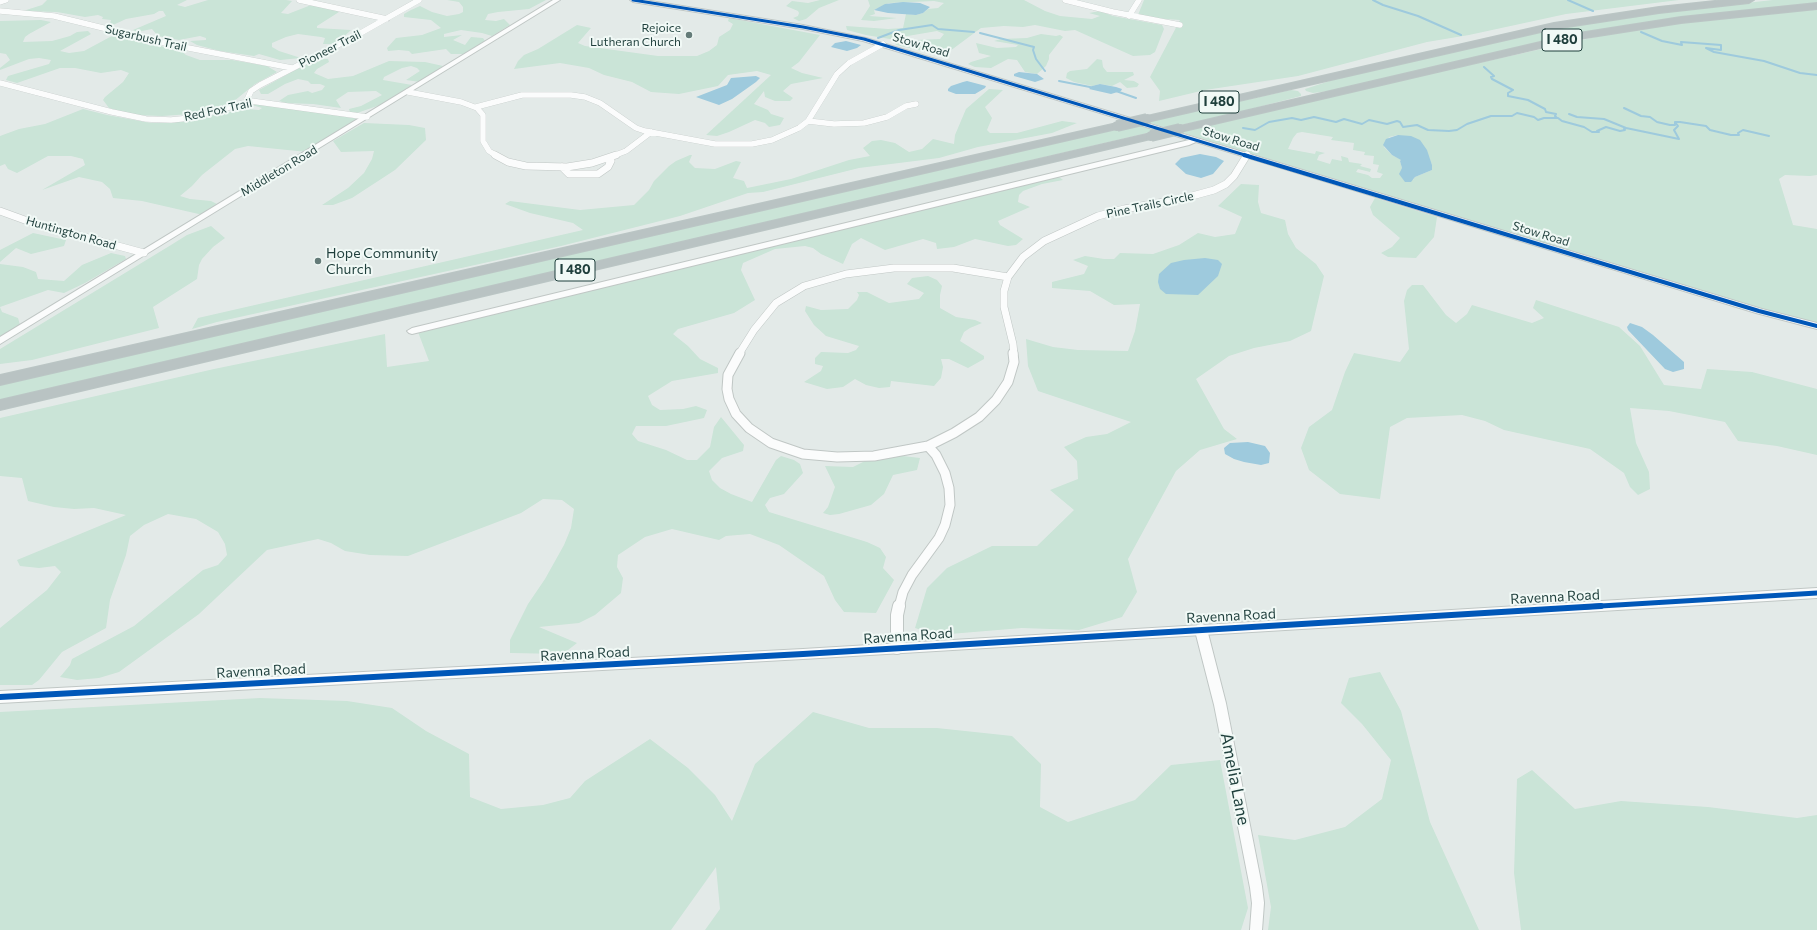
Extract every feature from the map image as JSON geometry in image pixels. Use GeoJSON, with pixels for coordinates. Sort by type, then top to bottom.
{"type":"FeatureCollection","features":[{"type":"Feature","properties":{"kind":"highway","name":"I 480"},"geometry":{"type":"LineString","coordinates":[[0,380],[1122,122],[1147,119],[1554,26],[1659,10],[1749,0]]}},
{"type":"Feature","properties":{"kind":"highway","name":"I 480"},"geometry":{"type":"LineString","coordinates":[[0,405],[1579,36],[1688,19],[1817,6]]}},
{"type":"Feature","properties":{"kind":"street"},"geometry":{"type":"LineString","coordinates":[[0,2],[6,0]]}},
{"type":"Feature","properties":{"kind":"street"},"geometry":{"type":"LineString","coordinates":[[299,0],[387,19]]}},
{"type":"Feature","properties":{"kind":"street","name":"Pioneer Trail"},"geometry":{"type":"LineString","coordinates":[[246,102],[250,91],[387,19],[419,0]]}},
{"type":"Feature","properties":{"kind":"street","name":"Middleton Road"},"geometry":{"type":"LineString","coordinates":[[0,341],[557,0]]}},
{"type":"Feature","properties":{"kind":"street","name":"Stow Road"},"geometry":{"type":"LineString","coordinates":[[633,0],[826,30],[883,44],[1122,122],[1196,139],[1752,309],[1817,326]]}},
{"type":"Feature","properties":{"kind":"street"},"geometry":{"type":"LineString","coordinates":[[1065,0],[1129,16],[1180,25]]}},
{"type":"Feature","properties":{"kind":"street"},"geometry":{"type":"LineString","coordinates":[[1129,16],[1139,0]]}},
{"type":"Feature","properties":{"kind":"street","name":"Sugarbush Trail"},"geometry":{"type":"LineString","coordinates":[[0,11],[60,18],[173,45],[292,68]]}},
{"type":"Feature","properties":{"kind":"street"},"geometry":{"type":"LineString","coordinates":[[476,107],[522,95],[571,95],[596,102],[636,128],[714,144],[742,145],[772,140],[785,136],[799,128],[808,121],[837,74],[849,63],[883,44]]}},
{"type":"Feature","properties":{"kind":"street","name":"Red Fox Trail"},"geometry":{"type":"LineString","coordinates":[[0,82],[112,112],[148,119],[177,119],[200,116],[246,102],[275,103],[367,117]]}},
{"type":"Feature","properties":{"kind":"street"},"geometry":{"type":"LineString","coordinates":[[408,92],[461,102],[476,107],[483,115],[484,144],[494,155],[517,164],[562,167],[607,159],[632,148],[651,132]]}},
{"type":"Feature","properties":{"kind":"street"},"geometry":{"type":"LineString","coordinates":[[808,121],[834,124],[864,123],[887,117],[906,106],[916,104]]}},
{"type":"Feature","properties":{"kind":"street"},"geometry":{"type":"LineString","coordinates":[[412,331],[1189,143],[1196,139]]}},
{"type":"Feature","properties":{"kind":"street","name":"Pine Trails Circle"},"geometry":{"type":"LineString","coordinates":[[1008,277],[973,270],[920,267],[859,272],[829,278],[804,286],[776,303],[754,330],[732,365],[728,376],[727,389],[729,399],[736,414],[749,428],[765,440],[782,448],[803,454],[837,457],[874,456],[928,446],[954,433],[979,417],[996,400],[1008,382],[1014,362],[1013,344],[1004,307],[1004,291],[1008,277],[1023,256],[1036,246],[1056,235],[1098,216],[1124,209],[1182,199],[1214,190],[1226,184],[1234,176],[1247,155]]}},
{"type":"Feature","properties":{"kind":"street"},"geometry":{"type":"LineString","coordinates":[[562,167],[569,174],[598,174],[608,167],[611,161],[607,159]]}},
{"type":"Feature","properties":{"kind":"street","name":"Huntington Road"},"geometry":{"type":"LineString","coordinates":[[0,211],[33,223],[144,253]]}},
{"type":"Feature","properties":{"kind":"street"},"geometry":{"type":"LineString","coordinates":[[897,648],[897,615],[903,592],[912,575],[940,538],[950,505],[949,488],[945,472],[936,455],[928,446]]}},
{"type":"Feature","properties":{"kind":"street","name":"Ravenna Road"},"geometry":{"type":"LineString","coordinates":[[0,697],[802,654],[1817,593]]}},
{"type":"Feature","properties":{"kind":"street","name":"Amelia Lane"},"geometry":{"type":"LineString","coordinates":[[1201,630],[1220,704],[1256,887],[1258,903],[1256,930]]}},
{"type":"Feature","properties":{"kind":"green space"},"geometry":{"type":"Polygon","coordinates":[[[47,0],[187,0],[177,5],[185,7],[208,0],[286,0],[292,1],[281,13],[288,14],[311,5],[328,6],[339,12],[317,26],[317,28],[351,30],[338,42],[332,44],[323,44],[325,38],[321,37],[298,34],[286,37],[272,43],[272,47],[279,51],[301,58],[280,60],[259,54],[254,56],[220,51],[197,45],[190,41],[206,40],[206,38],[200,36],[179,40],[158,36],[152,29],[137,32],[133,30],[166,16],[163,11],[126,19],[113,25],[110,23],[111,20],[102,19],[103,17],[98,15],[85,17],[57,12],[23,11],[42,5],[47,0]]]}},
{"type":"Feature","properties":{"kind":"green space"},"geometry":{"type":"Polygon","coordinates":[[[447,0],[546,0],[529,9],[488,14],[485,20],[496,21],[504,19],[510,25],[492,36],[461,30],[444,34],[444,37],[462,35],[453,40],[465,45],[471,37],[483,38],[485,41],[463,54],[451,54],[446,49],[412,54],[409,51],[388,51],[387,48],[396,38],[422,35],[441,28],[431,20],[404,17],[404,14],[411,10],[420,6],[432,12],[447,16],[463,12],[463,7],[459,2],[447,0]]]}},
{"type":"Feature","properties":{"kind":"green space"},"geometry":{"type":"Polygon","coordinates":[[[820,0],[839,0],[819,8],[806,19],[799,21],[793,18],[798,16],[798,11],[786,6],[792,1],[808,3],[820,0]]]}},
{"type":"Feature","properties":{"kind":"green space"},"geometry":{"type":"Polygon","coordinates":[[[868,0],[1024,0],[1045,11],[1060,16],[1092,19],[1100,16],[1089,13],[1100,11],[1113,16],[1162,25],[1164,29],[1155,52],[1150,55],[1133,56],[1075,30],[1065,31],[1035,25],[1023,27],[1004,26],[981,28],[950,51],[944,54],[932,53],[896,45],[894,41],[940,39],[944,34],[937,31],[890,39],[847,30],[846,26],[888,29],[903,28],[906,14],[916,15],[923,13],[928,9],[938,8],[944,3],[934,1],[889,3],[874,10],[875,14],[869,16],[897,18],[874,21],[861,20],[870,6],[868,0]]]}},
{"type":"Feature","properties":{"kind":"green space"},"geometry":{"type":"Polygon","coordinates":[[[1144,0],[1679,0],[1566,14],[1469,35],[1427,42],[1298,76],[1205,90],[1159,101],[1160,91],[1150,77],[1180,20],[1138,15],[1144,0]]]}},
{"type":"Feature","properties":{"kind":"green space"},"geometry":{"type":"Polygon","coordinates":[[[1773,0],[1817,0],[1817,4],[1685,17],[1626,26],[1555,39],[1329,91],[1313,93],[1306,91],[1305,89],[1345,76],[1547,30],[1620,17],[1773,0]]]}},
{"type":"Feature","properties":{"kind":"green space"},"geometry":{"type":"Polygon","coordinates":[[[1817,9],[1817,175],[1785,175],[1779,179],[1793,225],[1817,229],[1817,324],[1727,299],[1519,235],[1514,232],[1507,232],[1180,132],[1600,36],[1657,26],[1817,9]],[[1302,132],[1297,133],[1288,149],[1315,154],[1316,151],[1325,153],[1319,155],[1317,160],[1330,164],[1332,159],[1342,161],[1341,156],[1348,158],[1349,162],[1362,164],[1360,166],[1371,169],[1370,172],[1358,169],[1356,172],[1368,175],[1372,178],[1380,178],[1383,174],[1377,172],[1379,165],[1373,164],[1374,156],[1364,155],[1365,152],[1353,150],[1354,143],[1331,140],[1333,137],[1302,132]],[[1398,135],[1389,137],[1384,147],[1392,155],[1402,160],[1400,161],[1402,168],[1413,180],[1415,177],[1432,170],[1432,165],[1428,155],[1398,135]]]}},
{"type":"Feature","properties":{"kind":"green space"},"geometry":{"type":"Polygon","coordinates":[[[729,18],[820,35],[799,62],[791,68],[802,73],[823,78],[791,84],[783,91],[793,98],[790,101],[775,101],[765,97],[764,91],[754,104],[768,110],[771,114],[784,118],[780,125],[769,127],[765,123],[755,120],[717,136],[706,135],[771,75],[757,71],[728,75],[718,86],[679,94],[651,92],[632,82],[604,75],[589,68],[560,63],[514,69],[518,61],[524,55],[538,49],[577,25],[591,28],[578,43],[585,46],[658,56],[697,56],[709,51],[717,45],[719,37],[730,30],[733,24],[728,21],[729,18]]]}},
{"type":"Feature","properties":{"kind":"green space"},"geometry":{"type":"Polygon","coordinates":[[[41,20],[51,22],[29,34],[25,37],[23,42],[52,41],[70,36],[77,32],[88,31],[91,34],[60,51],[69,53],[84,51],[110,37],[117,35],[157,44],[168,49],[181,51],[186,55],[200,60],[232,60],[267,66],[277,72],[255,84],[228,106],[205,113],[162,116],[134,115],[109,108],[103,100],[123,82],[129,73],[121,70],[101,73],[75,68],[60,68],[17,83],[6,80],[8,76],[49,64],[51,60],[39,58],[29,59],[0,70],[0,68],[10,60],[6,54],[0,53],[0,21],[41,20]]]}},
{"type":"Feature","properties":{"kind":"green space"},"geometry":{"type":"Polygon","coordinates":[[[1041,34],[1056,36],[1060,35],[1063,37],[1049,55],[1046,66],[1037,74],[1025,72],[1017,60],[1008,59],[991,68],[975,67],[968,64],[991,56],[979,53],[976,43],[997,48],[1016,47],[1018,45],[994,41],[1001,39],[1027,38],[1041,34]]]}},
{"type":"Feature","properties":{"kind":"green space"},"geometry":{"type":"Polygon","coordinates":[[[320,59],[328,59],[329,62],[317,69],[314,73],[328,79],[353,76],[389,61],[425,62],[443,66],[420,82],[406,80],[420,71],[411,66],[402,68],[384,77],[383,80],[412,85],[386,103],[357,113],[350,112],[349,109],[361,106],[382,95],[376,91],[348,92],[336,100],[341,108],[313,104],[286,103],[279,101],[288,95],[308,91],[312,93],[322,90],[325,86],[320,84],[311,84],[308,81],[298,79],[285,84],[268,94],[261,94],[259,90],[297,69],[320,59]]]}},
{"type":"Feature","properties":{"kind":"green space"},"geometry":{"type":"Polygon","coordinates":[[[1097,59],[1102,60],[1103,67],[1107,72],[1133,72],[1134,75],[1124,80],[1134,81],[1139,84],[1137,87],[1127,88],[1120,82],[1112,86],[1100,84],[1092,86],[1074,82],[1066,78],[1067,73],[1070,71],[1087,69],[1097,59]]]}},
{"type":"Feature","properties":{"kind":"green space"},"geometry":{"type":"Polygon","coordinates":[[[989,89],[1003,90],[985,107],[992,118],[987,130],[990,133],[1017,133],[1062,121],[1077,123],[1052,133],[978,147],[939,158],[859,168],[763,192],[748,193],[680,216],[561,246],[217,322],[192,329],[198,318],[583,230],[573,223],[530,213],[505,204],[510,201],[580,210],[634,205],[669,166],[690,155],[692,155],[689,162],[695,168],[715,169],[736,161],[741,162],[733,178],[744,181],[747,188],[791,179],[849,160],[870,156],[863,148],[872,141],[881,140],[895,143],[909,152],[922,149],[933,139],[954,144],[955,135],[966,109],[989,89]]]}},
{"type":"Feature","properties":{"kind":"green space"},"geometry":{"type":"Polygon","coordinates":[[[1291,90],[1298,91],[1301,96],[1231,114],[1167,128],[1148,122],[1291,90]]]}},
{"type":"Feature","properties":{"kind":"green space"},"geometry":{"type":"Polygon","coordinates":[[[261,104],[359,119],[307,152],[248,146],[235,149],[202,175],[180,196],[190,199],[211,201],[219,205],[203,215],[142,201],[113,198],[110,189],[102,182],[79,177],[42,190],[85,165],[83,159],[71,156],[48,156],[17,173],[8,169],[5,164],[0,166],[0,136],[19,129],[45,124],[83,109],[151,123],[171,123],[247,109],[259,110],[262,108],[252,105],[261,104]]]}},
{"type":"Feature","properties":{"kind":"green space"},"geometry":{"type":"Polygon","coordinates":[[[364,123],[409,125],[425,128],[426,140],[395,170],[352,198],[333,205],[322,205],[348,188],[364,173],[372,159],[374,151],[341,152],[333,141],[364,123]]]}},
{"type":"Feature","properties":{"kind":"green space"},"geometry":{"type":"Polygon","coordinates":[[[1139,124],[1160,130],[0,401],[0,384],[1139,124]]]}},
{"type":"Feature","properties":{"kind":"green space"},"geometry":{"type":"Polygon","coordinates":[[[1059,177],[1063,180],[1042,184],[1023,191],[1019,195],[1018,202],[1030,207],[998,221],[1000,225],[1023,239],[1016,245],[1008,246],[975,239],[954,247],[937,249],[936,243],[923,239],[885,250],[861,238],[852,244],[843,264],[821,254],[813,248],[805,246],[775,249],[743,263],[741,270],[755,300],[734,313],[678,329],[673,334],[688,346],[700,359],[718,368],[718,373],[672,381],[648,396],[652,405],[660,410],[683,409],[696,406],[707,410],[704,418],[666,426],[636,426],[632,434],[638,441],[666,450],[687,460],[697,460],[710,447],[714,427],[721,417],[744,445],[743,451],[722,458],[709,471],[712,480],[720,488],[752,502],[776,460],[781,456],[794,460],[800,464],[803,473],[784,494],[770,498],[765,505],[769,512],[867,542],[880,548],[886,557],[883,568],[894,580],[876,613],[844,612],[835,600],[824,576],[779,545],[750,534],[726,536],[719,540],[672,529],[645,537],[618,555],[617,567],[623,578],[621,593],[595,615],[579,623],[539,627],[577,643],[563,654],[510,653],[510,640],[528,604],[545,579],[564,545],[571,528],[574,509],[562,500],[543,499],[521,513],[408,556],[370,555],[345,551],[331,543],[318,539],[267,550],[199,614],[119,672],[99,678],[77,680],[60,677],[70,665],[72,659],[134,626],[203,570],[218,565],[227,555],[225,544],[218,532],[196,519],[168,514],[144,525],[130,536],[126,555],[110,600],[106,628],[62,652],[39,680],[32,685],[0,685],[0,628],[47,590],[61,572],[55,566],[39,568],[20,566],[17,560],[126,515],[94,508],[74,509],[54,507],[28,501],[22,478],[0,476],[0,418],[214,369],[385,334],[387,367],[429,361],[418,332],[1059,177]]]}},
{"type":"Feature","properties":{"kind":"green space"},"geometry":{"type":"Polygon","coordinates":[[[1241,184],[1259,185],[1258,202],[1261,213],[1285,220],[1288,234],[1296,248],[1316,264],[1324,276],[1311,331],[1290,341],[1254,348],[1229,356],[1196,379],[1224,429],[1237,439],[1200,450],[1176,471],[1128,559],[1137,592],[1122,617],[1079,630],[1022,628],[938,635],[915,628],[927,588],[947,568],[992,546],[1037,546],[1074,510],[1050,490],[1078,479],[1077,461],[1064,447],[1086,437],[1107,434],[1131,422],[1038,391],[1028,366],[1026,339],[1053,347],[1078,350],[1128,351],[1135,331],[1140,304],[1114,305],[1090,291],[1052,288],[1052,282],[1084,274],[1088,266],[1073,260],[1085,256],[1114,259],[1120,253],[1153,254],[1179,245],[1198,233],[1215,237],[1235,234],[1242,217],[1218,206],[1241,184]]]}},
{"type":"Feature","properties":{"kind":"green space"},"geometry":{"type":"Polygon","coordinates":[[[1375,198],[1437,217],[1434,237],[1416,258],[1388,257],[1381,253],[1392,247],[1400,238],[1373,215],[1370,207],[1375,198]]]}},
{"type":"Feature","properties":{"kind":"green space"},"geometry":{"type":"Polygon","coordinates":[[[211,226],[225,238],[213,247],[202,259],[199,265],[197,279],[153,307],[159,328],[32,360],[0,364],[0,349],[187,235],[211,226]]]}},
{"type":"Feature","properties":{"kind":"green space"},"geometry":{"type":"Polygon","coordinates":[[[33,233],[66,240],[64,246],[31,254],[16,248],[0,262],[0,250],[33,233]]]}},
{"type":"Feature","properties":{"kind":"green space"},"geometry":{"type":"Polygon","coordinates":[[[111,253],[125,256],[126,259],[85,283],[64,293],[48,290],[0,307],[0,264],[23,267],[36,272],[38,279],[64,281],[82,265],[111,253]]]}},
{"type":"Feature","properties":{"kind":"green space"},"geometry":{"type":"Polygon","coordinates":[[[928,276],[937,280],[942,286],[940,308],[956,317],[975,320],[982,323],[964,332],[960,341],[984,356],[984,359],[968,368],[949,359],[941,359],[943,367],[941,378],[934,386],[891,381],[890,387],[879,388],[866,385],[855,379],[843,387],[827,389],[804,382],[821,371],[823,366],[815,364],[815,358],[821,352],[848,353],[856,350],[859,346],[826,336],[814,325],[805,311],[806,306],[821,310],[848,309],[857,300],[859,295],[857,292],[867,292],[889,303],[919,299],[924,293],[907,284],[912,278],[928,276]]]}},
{"type":"Feature","properties":{"kind":"green space"},"geometry":{"type":"Polygon","coordinates":[[[1412,285],[1423,285],[1446,315],[1456,323],[1467,314],[1472,305],[1532,323],[1544,318],[1533,308],[1536,300],[1619,327],[1640,346],[1664,385],[1701,389],[1707,369],[1752,372],[1817,389],[1817,455],[1777,446],[1738,441],[1725,422],[1669,411],[1630,408],[1636,443],[1649,472],[1650,489],[1638,495],[1630,487],[1624,473],[1590,449],[1504,430],[1485,421],[1462,415],[1407,418],[1390,427],[1380,499],[1340,494],[1309,470],[1301,448],[1309,427],[1332,410],[1345,372],[1354,353],[1400,362],[1409,349],[1404,301],[1407,290],[1412,285]]]}},
{"type":"Feature","properties":{"kind":"green space"},"geometry":{"type":"Polygon","coordinates":[[[0,307],[2,312],[18,318],[20,325],[0,338],[0,307]]]}},
{"type":"Feature","properties":{"kind":"green space"},"geometry":{"type":"Polygon","coordinates":[[[903,456],[920,458],[917,470],[893,475],[884,494],[871,505],[839,514],[830,515],[823,513],[828,507],[835,487],[825,466],[853,467],[869,459],[903,456]]]}},
{"type":"Feature","properties":{"kind":"green space"},"geometry":{"type":"Polygon","coordinates":[[[1380,672],[1401,711],[1430,822],[1479,930],[1268,930],[1271,907],[1258,835],[1295,840],[1345,827],[1382,799],[1391,760],[1362,724],[1341,703],[1349,678],[1380,672]]]}},
{"type":"Feature","properties":{"kind":"green space"},"geometry":{"type":"Polygon","coordinates":[[[260,698],[347,701],[392,708],[426,731],[469,754],[470,797],[501,809],[543,805],[570,798],[585,781],[650,739],[688,768],[715,795],[732,821],[755,764],[813,712],[869,728],[937,728],[1012,736],[1041,764],[1040,807],[1068,822],[1135,800],[1171,765],[1220,760],[1248,908],[1241,930],[705,930],[720,909],[716,867],[671,930],[0,930],[0,712],[260,698]]]}},
{"type":"Feature","properties":{"kind":"green space"},"geometry":{"type":"Polygon","coordinates":[[[1532,770],[1575,809],[1621,801],[1708,807],[1797,818],[1817,815],[1817,930],[1521,930],[1514,873],[1517,779],[1532,770]]]}},
{"type":"Feature","properties":{"kind":"water"},"geometry":{"type":"Polygon","coordinates":[[[903,2],[920,3],[930,7],[923,13],[916,15],[888,13],[874,10],[885,4],[903,2]]]}},
{"type":"Feature","properties":{"kind":"water"},"geometry":{"type":"Polygon","coordinates":[[[846,41],[861,45],[847,51],[831,47],[835,43],[846,41]]]}},
{"type":"Feature","properties":{"kind":"water"},"geometry":{"type":"Polygon","coordinates":[[[1019,72],[1037,74],[1044,79],[1035,82],[1014,76],[1014,74],[1019,72]]]}},
{"type":"Feature","properties":{"kind":"water"},"geometry":{"type":"Polygon","coordinates":[[[756,76],[760,78],[756,82],[732,99],[719,105],[696,97],[727,85],[731,78],[756,76]]]}},
{"type":"Feature","properties":{"kind":"water"},"geometry":{"type":"Polygon","coordinates":[[[967,81],[986,86],[975,94],[956,94],[948,91],[951,86],[967,81]]]}},
{"type":"Feature","properties":{"kind":"water"},"geometry":{"type":"Polygon","coordinates":[[[1100,84],[1122,89],[1121,91],[1111,94],[1089,89],[1092,86],[1100,84]]]}},
{"type":"Feature","properties":{"kind":"water"},"geometry":{"type":"Polygon","coordinates":[[[1398,135],[1411,136],[1420,140],[1427,150],[1432,165],[1432,170],[1415,177],[1411,182],[1405,182],[1399,174],[1402,168],[1401,160],[1392,155],[1383,145],[1386,139],[1398,135]]]}},
{"type":"Feature","properties":{"kind":"water"},"geometry":{"type":"Polygon","coordinates":[[[1200,154],[1216,157],[1224,161],[1213,174],[1201,178],[1186,174],[1175,164],[1181,158],[1200,154]]]}},
{"type":"Feature","properties":{"kind":"water"},"geometry":{"type":"Polygon","coordinates":[[[1205,258],[1218,260],[1222,264],[1218,276],[1198,295],[1166,294],[1160,289],[1158,282],[1159,274],[1171,263],[1205,258]]]}},
{"type":"Feature","properties":{"kind":"water"},"geometry":{"type":"Polygon","coordinates":[[[1630,323],[1642,327],[1653,335],[1684,362],[1684,369],[1673,372],[1665,369],[1628,330],[1627,327],[1630,323]]]}},
{"type":"Feature","properties":{"kind":"water"},"geometry":{"type":"Polygon","coordinates":[[[1248,442],[1265,446],[1270,453],[1269,463],[1261,465],[1244,462],[1225,454],[1224,448],[1230,443],[1248,442]]]}},
{"type":"Feature","properties":{"kind":"waterway"},"geometry":{"type":"LineString","coordinates":[[1373,0],[1383,5],[1418,16],[1461,35]]}},
{"type":"Feature","properties":{"kind":"waterway"},"geometry":{"type":"LineString","coordinates":[[1568,0],[1593,11]]}},
{"type":"Feature","properties":{"kind":"waterway"},"geometry":{"type":"LineString","coordinates":[[878,38],[899,30],[932,25],[938,29],[974,32]]}},
{"type":"Feature","properties":{"kind":"waterway"},"geometry":{"type":"LineString","coordinates":[[1641,32],[1662,41],[1682,45],[1681,42],[1721,45],[1721,50],[1706,48],[1714,52],[1764,61],[1800,73],[1817,75]]}},
{"type":"Feature","properties":{"kind":"waterway"},"geometry":{"type":"LineString","coordinates":[[980,33],[1034,47],[1033,50],[1036,59],[1045,71]]}},
{"type":"Feature","properties":{"kind":"waterway"},"geometry":{"type":"LineString","coordinates":[[1484,67],[1494,76],[1491,77],[1492,79],[1513,90],[1508,93],[1508,96],[1528,100],[1545,109],[1546,112],[1556,114],[1555,116],[1557,118]]}},
{"type":"Feature","properties":{"kind":"waterway"},"geometry":{"type":"LineString","coordinates":[[1059,81],[1095,88]]}},
{"type":"Feature","properties":{"kind":"waterway"},"geometry":{"type":"LineString","coordinates":[[1116,91],[1136,98]]}},
{"type":"Feature","properties":{"kind":"waterway"},"geometry":{"type":"LineString","coordinates":[[1624,108],[1641,116],[1650,117],[1657,122],[1670,125],[1675,125],[1675,122]]}},
{"type":"Feature","properties":{"kind":"waterway"},"geometry":{"type":"LineString","coordinates":[[1243,128],[1255,130],[1269,122],[1292,118],[1301,120],[1314,117],[1336,122],[1344,119],[1362,124],[1369,120],[1387,124],[1397,121],[1400,122],[1403,127],[1417,125],[1428,130],[1449,131],[1457,130],[1467,124],[1491,116],[1512,116],[1517,113],[1534,117],[1538,120],[1544,118],[1557,118]]}},
{"type":"Feature","properties":{"kind":"waterway"},"geometry":{"type":"LineString","coordinates":[[1569,114],[1577,117],[1604,119],[1626,128]]}},
{"type":"Feature","properties":{"kind":"waterway"},"geometry":{"type":"LineString","coordinates":[[1557,118],[1562,121],[1584,127],[1592,132],[1599,132],[1597,131],[1606,127],[1620,131],[1625,130],[1624,129],[1626,128]]}},
{"type":"Feature","properties":{"kind":"waterway"},"geometry":{"type":"LineString","coordinates":[[1626,128],[1679,139],[1674,130],[1678,126],[1675,122]]}},
{"type":"Feature","properties":{"kind":"waterway"},"geometry":{"type":"LineString","coordinates":[[1675,122],[1706,126],[1710,130],[1731,135],[1739,135],[1738,133],[1743,130],[1769,136]]}},
{"type":"Feature","properties":{"kind":"cycle path"},"geometry":{"type":"LineString","coordinates":[[633,0],[803,27],[864,39],[1759,311],[1817,326]]}},
{"type":"Feature","properties":{"kind":"cycle path"},"geometry":{"type":"LineString","coordinates":[[0,697],[803,654],[1817,593]]}},
{"type":"Feature","properties":{"kind":"place","name":"Rejoice Lutheran Church"},"geometry":{"type":"Point","coordinates":[689,35]}},
{"type":"Feature","properties":{"kind":"place","name":"Hope Community Church"},"geometry":{"type":"Point","coordinates":[318,261]}}]}
